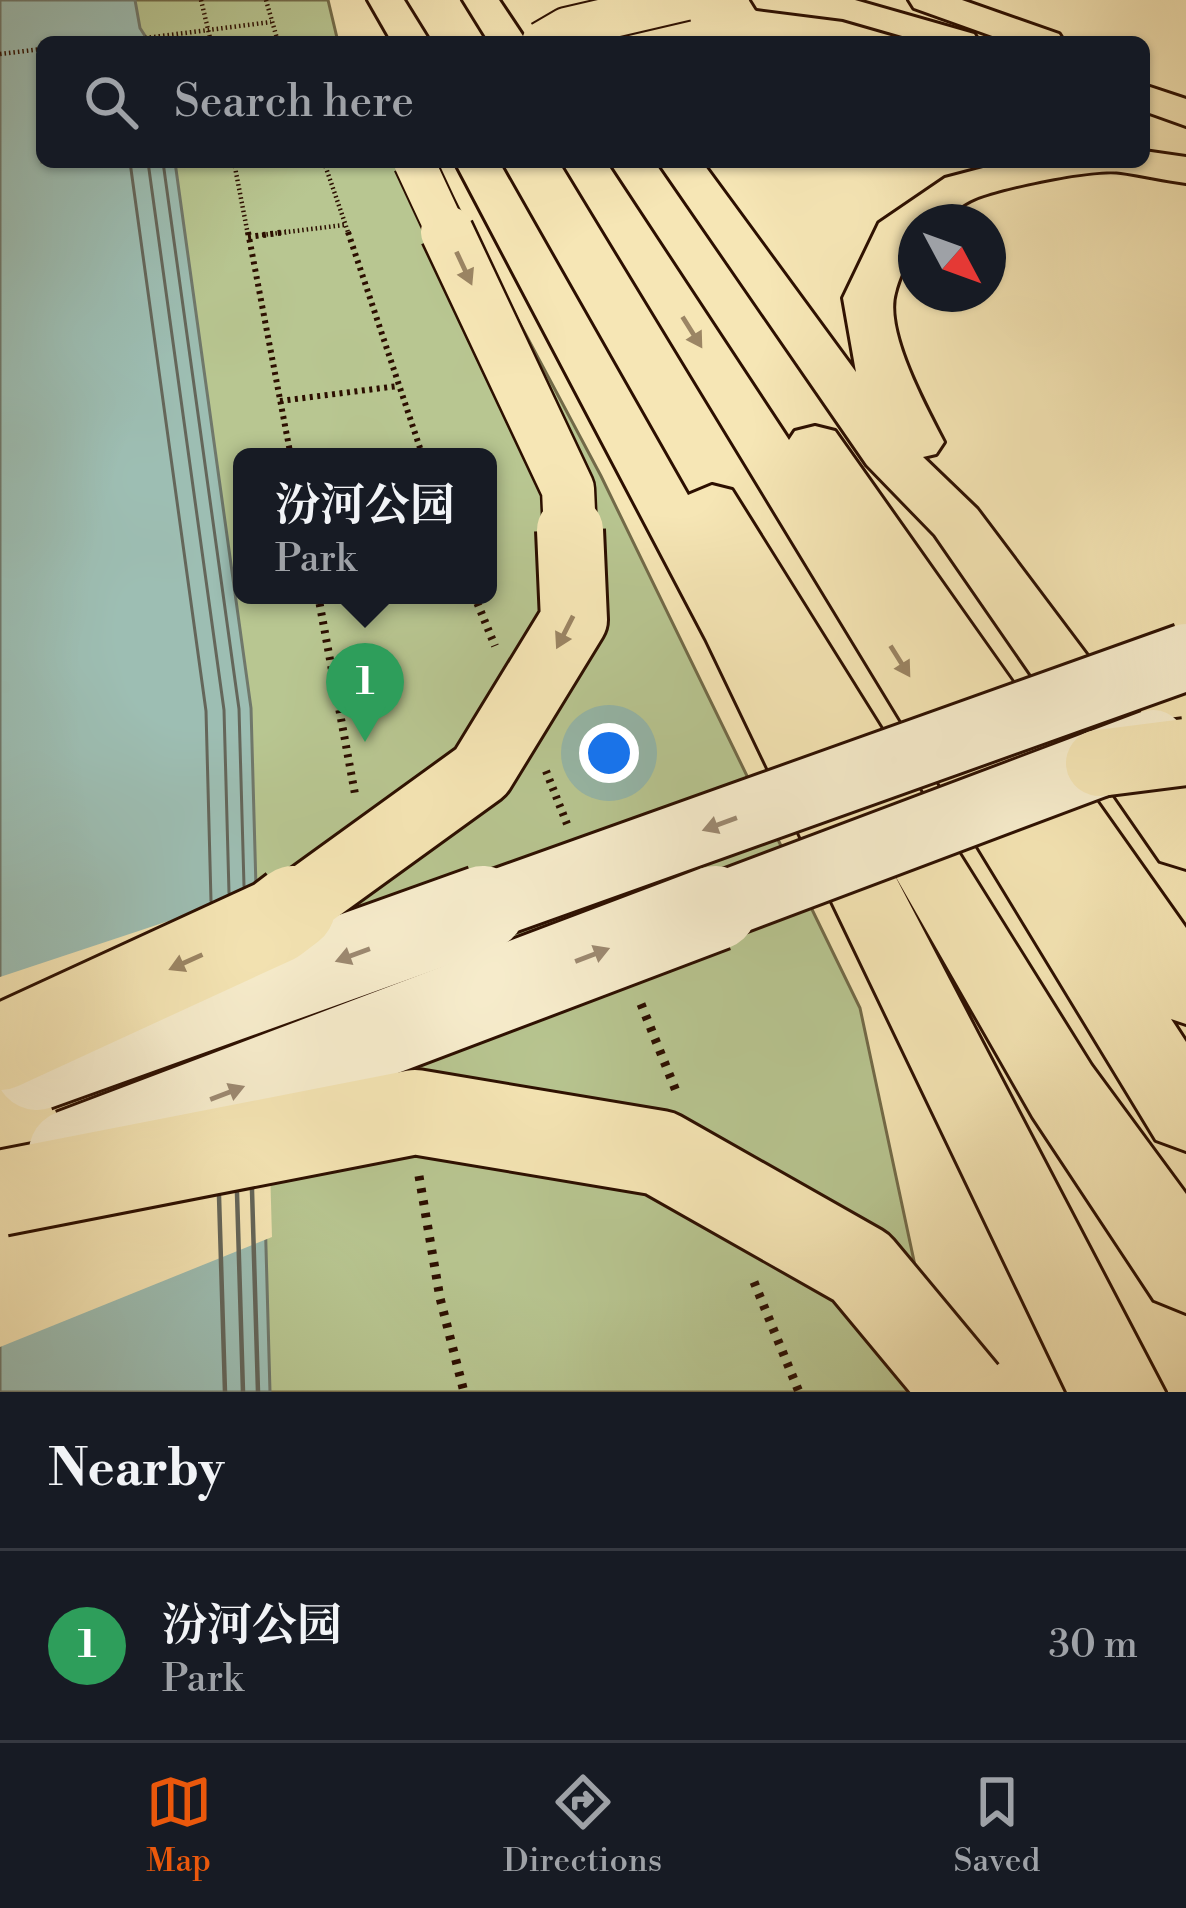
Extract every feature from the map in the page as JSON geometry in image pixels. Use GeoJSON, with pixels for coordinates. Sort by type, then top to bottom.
{"type":"FeatureCollection","features":[{"type":"Feature","properties":{"kind":"highway"},"geometry":{"type":"LineString","coordinates":[[481,0],[504,36]]}},
{"type":"Feature","properties":{"kind":"highway"},"geometry":{"type":"LineString","coordinates":[[524,0],[544,36]]}},
{"type":"Feature","properties":{"kind":"highway"},"geometry":{"type":"LineString","coordinates":[[565,0],[591,36]]}},
{"type":"Feature","properties":{"kind":"highway"},"geometry":{"type":"LineString","coordinates":[[555,36],[566,28],[686,0]]}},
{"type":"Feature","properties":{"kind":"highway"},"geometry":{"type":"LineString","coordinates":[[768,0],[842,14],[906,36]]}},
{"type":"Feature","properties":{"kind":"highway"},"geometry":{"type":"LineString","coordinates":[[768,0],[806,1],[882,15],[943,36]]}},
{"type":"Feature","properties":{"kind":"highway"},"geometry":{"type":"LineString","coordinates":[[892,0],[986,36]]}},
{"type":"Feature","properties":{"kind":"highway"},"geometry":{"type":"LineString","coordinates":[[927,0],[1028,36]]}},
{"type":"Feature","properties":{"kind":"highway"},"geometry":{"type":"LineString","coordinates":[[365,7],[403,36]]}},
{"type":"Feature","properties":{"kind":"highway"},"geometry":{"type":"LineString","coordinates":[[1150,80],[1186,93]]}},
{"type":"Feature","properties":{"kind":"highway"},"geometry":{"type":"LineString","coordinates":[[1150,100],[1186,114]]}},
{"type":"Feature","properties":{"kind":"highway"},"geometry":{"type":"LineString","coordinates":[[1150,112],[1186,126]]}},
{"type":"Feature","properties":{"kind":"highway"},"geometry":{"type":"LineString","coordinates":[[1150,164],[1186,170]]}},
{"type":"Feature","properties":{"kind":"highway"},"geometry":{"type":"LineString","coordinates":[[0,1048],[276,921],[481,772],[574,620],[568,489],[417,168]]}},
{"type":"Feature","properties":{"kind":"highway"},"geometry":{"type":"LineString","coordinates":[[480,168],[738,639],[1117,1392]]}},
{"type":"Feature","properties":{"kind":"highway"},"geometry":{"type":"LineString","coordinates":[[508,168],[1062,1091],[1186,1269]]}},
{"type":"Feature","properties":{"kind":"highway"},"geometry":{"type":"LineString","coordinates":[[588,168],[1186,1113]]}},
{"type":"Feature","properties":{"kind":"highway"},"geometry":{"type":"LineString","coordinates":[[634,168],[882,545],[1186,992]]}},
{"type":"Feature","properties":{"kind":"highway"},"geometry":{"type":"LineString","coordinates":[[684,168],[887,453],[954,521],[1186,841]]}},
{"type":"Feature","properties":{"kind":"highway"},"geometry":{"type":"LineString","coordinates":[[919,168],[868,226],[868,298],[881,370],[954,521]]}},
{"type":"Feature","properties":{"kind":"highway"},"geometry":{"type":"LineString","coordinates":[[868,298],[895,233],[961,187],[1034,168]]}},
{"type":"Feature","properties":{"kind":"highway"},"geometry":{"type":"LineString","coordinates":[[1115,682],[1186,639]]}},
{"type":"Feature","properties":{"kind":"highway"},"geometry":{"type":"LineString","coordinates":[[1099,763],[1186,752]]}},
{"type":"Feature","properties":{"kind":"highway"},"geometry":{"type":"LineString","coordinates":[[0,1193],[415,1112],[660,1153],[861,1267],[964,1392]]}},
{"type":"Feature","properties":{"kind":"main road"},"geometry":{"type":"LineString","coordinates":[[0,1082],[1186,656]]}},
{"type":"Feature","properties":{"kind":"main road"},"geometry":{"type":"LineString","coordinates":[[0,1179],[1186,730]]}},
{"type":"Feature","properties":{"kind":"path"},"geometry":{"type":"LineString","coordinates":[[201,0],[210,36]]}},
{"type":"Feature","properties":{"kind":"path"},"geometry":{"type":"LineString","coordinates":[[266,0],[276,36]]}},
{"type":"Feature","properties":{"kind":"path"},"geometry":{"type":"LineString","coordinates":[[161,36],[271,22]]}},
{"type":"Feature","properties":{"kind":"path"},"geometry":{"type":"LineString","coordinates":[[0,54],[36,50]]}},
{"type":"Feature","properties":{"kind":"path"},"geometry":{"type":"LineString","coordinates":[[235,168],[289,448]]}},
{"type":"Feature","properties":{"kind":"path"},"geometry":{"type":"LineString","coordinates":[[326,168],[420,448]]}},
{"type":"Feature","properties":{"kind":"path"},"geometry":{"type":"LineString","coordinates":[[248,237],[344,225]]}},
{"type":"Feature","properties":{"kind":"path"},"geometry":{"type":"LineString","coordinates":[[280,401],[398,386]]}},
{"type":"Feature","properties":{"kind":"green space"},"geometry":{"type":"Polygon","coordinates":[[[0,0],[328,0],[337,36],[36,36],[36,168],[437,168],[601,476],[860,1008],[942,1392],[0,1392],[0,0]]]}},
{"type":"Feature","properties":{"kind":"water"},"geometry":{"type":"Polygon","coordinates":[[[0,0],[135,0],[145,36],[36,36],[36,168],[176,168],[251,708],[270,1392],[0,1392],[0,0]]]}},
{"type":"Feature","properties":{"kind":"pier"},"geometry":{"type":"Polygon","coordinates":[[[262,890],[272,1237],[0,1347],[0,977],[262,890]]]}},
{"type":"Feature","properties":{"kind":"place","name":"汾河公园"},"geometry":{"type":"Point","coordinates":[365,742]}}]}
